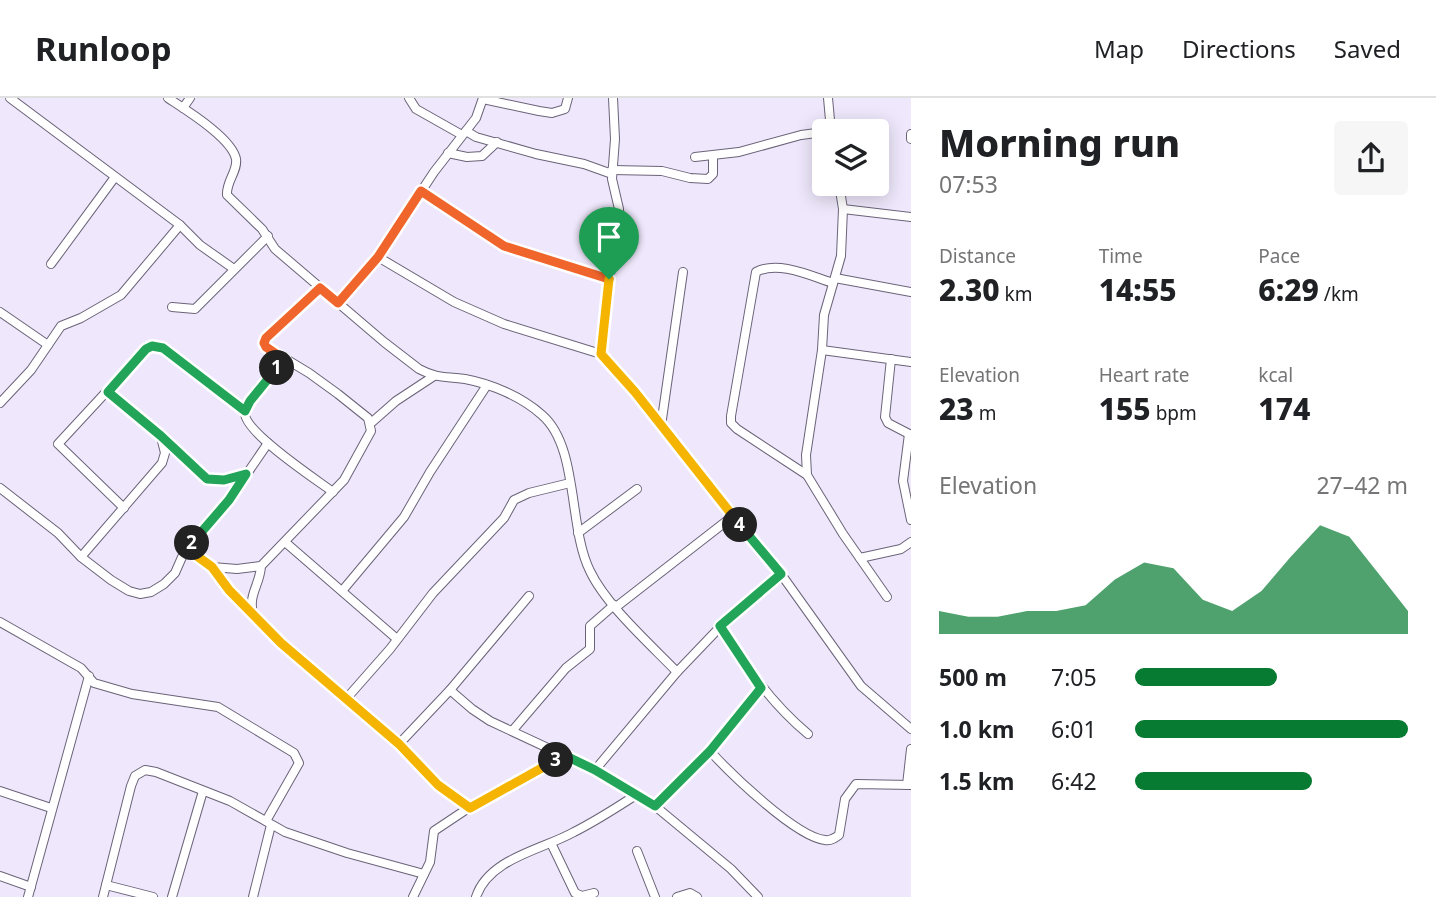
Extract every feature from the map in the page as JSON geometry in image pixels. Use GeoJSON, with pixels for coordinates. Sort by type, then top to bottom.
{"type":"FeatureCollection","features":[{"type":"Feature","properties":{"kind":"street"},"geometry":{"type":"LineString","coordinates":[[10,98],[180,225],[200,245],[234,270]]}},
{"type":"Feature","properties":{"kind":"street"},"geometry":{"type":"LineString","coordinates":[[168,98],[225,140],[236,159],[236,167],[228,181],[227,195],[268,236],[275,249],[320,288],[384,342],[433,376],[466,379],[487,385],[514,396],[543,415],[561,443],[578,533],[589,569],[599,588],[677,672]]}},
{"type":"Feature","properties":{"kind":"street"},"geometry":{"type":"LineString","coordinates":[[183,108],[190,98]]}},
{"type":"Feature","properties":{"kind":"street"},"geometry":{"type":"LineString","coordinates":[[409,98],[416,109],[464,133],[612,172],[662,171],[708,179],[713,174],[713,156]]}},
{"type":"Feature","properties":{"kind":"street"},"geometry":{"type":"LineString","coordinates":[[338,303],[378,257],[421,191],[476,118],[483,98],[552,113],[565,109],[568,98]]}},
{"type":"Feature","properties":{"kind":"street"},"geometry":{"type":"LineString","coordinates":[[601,354],[609,279],[620,225],[620,209],[612,172],[615,139],[613,98]]}},
{"type":"Feature","properties":{"kind":"street"},"geometry":{"type":"LineString","coordinates":[[828,98],[829,119]]}},
{"type":"Feature","properties":{"kind":"street"},"geometry":{"type":"LineString","coordinates":[[695,157],[739,152],[812,133]]}},
{"type":"Feature","properties":{"kind":"street"},"geometry":{"type":"LineString","coordinates":[[448,153],[467,157],[482,156],[497,142]]}},
{"type":"Feature","properties":{"kind":"street"},"geometry":{"type":"LineString","coordinates":[[51,264],[115,177]]}},
{"type":"Feature","properties":{"kind":"street"},"geometry":{"type":"LineString","coordinates":[[421,191],[504,246],[609,279]]}},
{"type":"Feature","properties":{"kind":"street"},"geometry":{"type":"LineString","coordinates":[[807,475],[806,455],[822,350],[824,315],[841,256],[841,196]]}},
{"type":"Feature","properties":{"kind":"street"},"geometry":{"type":"LineString","coordinates":[[843,209],[911,217]]}},
{"type":"Feature","properties":{"kind":"street"},"geometry":{"type":"LineString","coordinates":[[0,403],[31,370],[65,323],[81,318],[121,296],[180,225]]}},
{"type":"Feature","properties":{"kind":"street"},"geometry":{"type":"LineString","coordinates":[[172,307],[195,309],[268,236]]}},
{"type":"Feature","properties":{"kind":"street"},"geometry":{"type":"LineString","coordinates":[[378,257],[454,302],[504,324],[601,354],[635,392],[781,574],[861,686],[911,729]]}},
{"type":"Feature","properties":{"kind":"street"},"geometry":{"type":"LineString","coordinates":[[887,597],[807,475],[737,429],[731,423],[730,416],[756,272],[775,268],[911,292]]}},
{"type":"Feature","properties":{"kind":"street"},"geometry":{"type":"LineString","coordinates":[[661,426],[683,272]]}},
{"type":"Feature","properties":{"kind":"street"},"geometry":{"type":"LineString","coordinates":[[254,617],[251,596],[258,583],[261,566],[344,480],[371,431],[371,423],[338,394],[266,347],[264,343],[266,338],[320,288]]}},
{"type":"Feature","properties":{"kind":"street"},"geometry":{"type":"LineString","coordinates":[[0,312],[48,345]]}},
{"type":"Feature","properties":{"kind":"street"},"geometry":{"type":"LineString","coordinates":[[124,508],[58,443],[146,349],[152,346],[163,348],[245,411]]}},
{"type":"Feature","properties":{"kind":"street"},"geometry":{"type":"LineString","coordinates":[[822,350],[911,362]]}},
{"type":"Feature","properties":{"kind":"street"},"geometry":{"type":"LineString","coordinates":[[891,359],[885,417],[888,422],[910,435],[903,481],[911,520]]}},
{"type":"Feature","properties":{"kind":"street"},"geometry":{"type":"LineString","coordinates":[[285,360],[250,401],[245,411],[245,419],[268,443],[333,492]]}},
{"type":"Feature","properties":{"kind":"street"},"geometry":{"type":"LineString","coordinates":[[371,423],[433,376]]}},
{"type":"Feature","properties":{"kind":"street"},"geometry":{"type":"LineString","coordinates":[[342,592],[404,517],[487,385]]}},
{"type":"Feature","properties":{"kind":"street"},"geometry":{"type":"LineString","coordinates":[[108,392],[207,479],[224,480],[246,474]]}},
{"type":"Feature","properties":{"kind":"street"},"geometry":{"type":"LineString","coordinates":[[81,557],[162,463],[165,453],[161,436]]}},
{"type":"Feature","properties":{"kind":"street"},"geometry":{"type":"LineString","coordinates":[[0,488],[58,533],[81,557],[111,580],[129,591],[141,594],[151,592],[164,584],[175,573],[186,548],[229,500],[268,443]]}},
{"type":"Feature","properties":{"kind":"street"},"geometry":{"type":"LineString","coordinates":[[346,699],[433,593],[504,518],[514,500],[529,493],[569,483]]}},
{"type":"Feature","properties":{"kind":"street"},"geometry":{"type":"LineString","coordinates":[[578,533],[637,489]]}},
{"type":"Feature","properties":{"kind":"street"},"geometry":{"type":"LineString","coordinates":[[513,730],[566,668],[590,649],[590,626],[733,516]]}},
{"type":"Feature","properties":{"kind":"street"},"geometry":{"type":"LineString","coordinates":[[285,542],[397,639]]}},
{"type":"Feature","properties":{"kind":"street"},"geometry":{"type":"LineString","coordinates":[[860,558],[901,549],[911,542]]}},
{"type":"Feature","properties":{"kind":"street"},"geometry":{"type":"LineString","coordinates":[[186,548],[212,567],[254,617],[399,744],[438,785],[470,808]]}},
{"type":"Feature","properties":{"kind":"street"},"geometry":{"type":"LineString","coordinates":[[212,567],[225,569],[261,566]]}},
{"type":"Feature","properties":{"kind":"street"},"geometry":{"type":"LineString","coordinates":[[595,770],[677,672],[720,626],[781,574]]}},
{"type":"Feature","properties":{"kind":"street"},"geometry":{"type":"LineString","coordinates":[[399,744],[450,690],[528,596]]}},
{"type":"Feature","properties":{"kind":"street"},"geometry":{"type":"LineString","coordinates":[[0,622],[81,668],[94,683],[132,694],[218,707],[298,757],[299,763],[281,791],[269,823],[253,897]]}},
{"type":"Feature","properties":{"kind":"street"},"geometry":{"type":"LineString","coordinates":[[720,626],[761,688],[789,719],[808,734]]}},
{"type":"Feature","properties":{"kind":"street"},"geometry":{"type":"LineString","coordinates":[[28,897],[89,676]]}},
{"type":"Feature","properties":{"kind":"street"},"geometry":{"type":"LineString","coordinates":[[655,806],[710,751],[761,688]]}},
{"type":"Feature","properties":{"kind":"street"},"geometry":{"type":"LineString","coordinates":[[450,690],[490,721],[595,770],[655,806],[731,869],[755,896]]}},
{"type":"Feature","properties":{"kind":"street"},"geometry":{"type":"LineString","coordinates":[[710,751],[766,803],[804,833],[825,840],[839,835],[845,799],[856,784],[909,785],[911,749]]}},
{"type":"Feature","properties":{"kind":"street"},"geometry":{"type":"LineString","coordinates":[[413,897],[430,862],[435,831],[564,755]]}},
{"type":"Feature","properties":{"kind":"street"},"geometry":{"type":"LineString","coordinates":[[103,897],[135,776],[145,770],[230,802],[285,832],[347,853],[424,874]]}},
{"type":"Feature","properties":{"kind":"street"},"geometry":{"type":"LineString","coordinates":[[0,791],[51,808]]}},
{"type":"Feature","properties":{"kind":"street"},"geometry":{"type":"LineString","coordinates":[[172,897],[203,791]]}},
{"type":"Feature","properties":{"kind":"street"},"geometry":{"type":"LineString","coordinates":[[477,897],[480,884],[494,871],[602,817],[636,795]]}},
{"type":"Feature","properties":{"kind":"street"},"geometry":{"type":"LineString","coordinates":[[551,843],[575,893],[582,896],[594,893]]}},
{"type":"Feature","properties":{"kind":"street"},"geometry":{"type":"LineString","coordinates":[[637,851],[655,897]]}},
{"type":"Feature","properties":{"kind":"street"},"geometry":{"type":"LineString","coordinates":[[0,876],[31,887]]}},
{"type":"Feature","properties":{"kind":"street"},"geometry":{"type":"LineString","coordinates":[[106,885],[153,897]]}},
{"type":"Feature","properties":{"kind":"street"},"geometry":{"type":"LineString","coordinates":[[677,897],[690,893],[696,897]]}},
{"type":"Feature","properties":{"kind":"route"},"geometry":{"type":"LineString","coordinates":[[421,191],[504,246],[609,279],[601,354],[635,392],[781,574],[720,626],[761,688],[710,751],[655,806],[564,755],[470,808],[438,785],[399,744],[281,643],[229,590],[212,567],[186,548],[229,500],[246,474],[224,480],[207,479],[108,392],[146,349],[152,346],[163,348],[245,411],[269,376],[285,360],[266,347],[266,338],[320,288],[338,303],[378,257],[421,191]]}}]}
